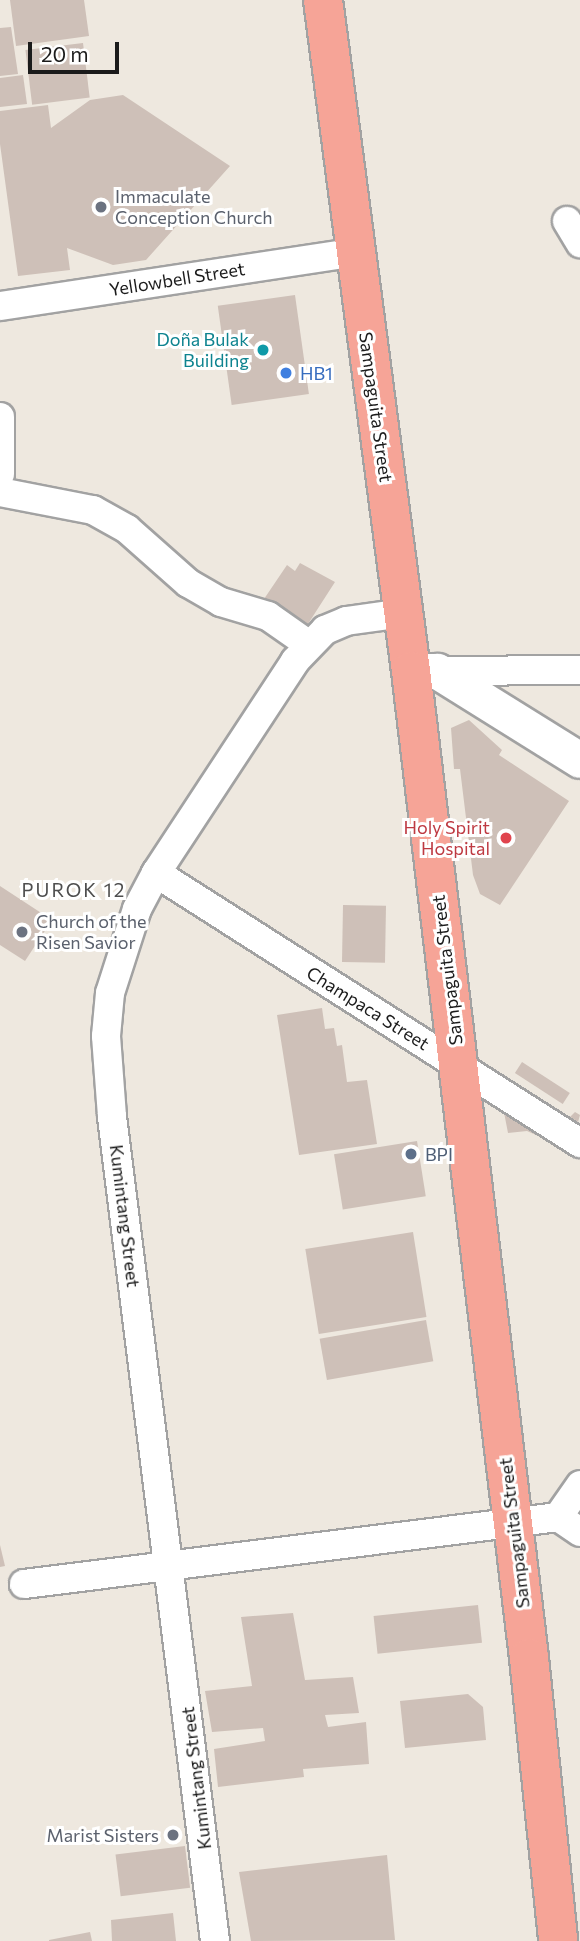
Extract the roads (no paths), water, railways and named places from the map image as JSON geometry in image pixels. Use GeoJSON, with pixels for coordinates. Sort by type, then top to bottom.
{"type":"FeatureCollection","features":[{"type":"Feature","properties":{"kind":"highway","name":"Sampaguita Street"},"geometry":{"type":"LineString","coordinates":[[323,0],[404,613],[424,671],[458,1065],[513,1523],[558,1941]]}},
{"type":"Feature","properties":{"kind":"street","name":"Yellowbell Street"},"geometry":{"type":"LineString","coordinates":[[0,306],[355,252]]}},
{"type":"Feature","properties":{"kind":"street"},"geometry":{"type":"LineString","coordinates":[[0,417],[0,474]]}},
{"type":"Feature","properties":{"kind":"street"},"geometry":{"type":"LineString","coordinates":[[0,492],[93,510],[127,528],[188,583],[221,602],[268,616],[308,644]]}},
{"type":"Feature","properties":{"kind":"street","name":"Kumintang Street"},"geometry":{"type":"LineString","coordinates":[[215,1941],[171,1566],[112,1116],[106,1036],[110,993],[122,949],[156,873],[308,644],[346,621],[404,613]]}},
{"type":"Feature","properties":{"kind":"street"},"geometry":{"type":"LineString","coordinates":[[424,671],[580,670]]}},
{"type":"Feature","properties":{"kind":"street"},"geometry":{"type":"LineString","coordinates":[[424,671],[580,760]]}},
{"type":"Feature","properties":{"kind":"street","name":"Champaca Street"},"geometry":{"type":"LineString","coordinates":[[156,873],[580,1143]]}},
{"type":"Feature","properties":{"kind":"street"},"geometry":{"type":"LineString","coordinates":[[24,1584],[513,1523],[569,1525],[580,1485]]}},
{"type":"Feature","properties":{"kind":"place","name":"Immaculate Conception Church"},"geometry":{"type":"Point","coordinates":[101,207]}},
{"type":"Feature","properties":{"kind":"place","name":"Doña Bulak Building"},"geometry":{"type":"Point","coordinates":[263,350]}},
{"type":"Feature","properties":{"kind":"place","name":"HB1"},"geometry":{"type":"Point","coordinates":[286,373]}},
{"type":"Feature","properties":{"kind":"place","name":"Holy Spirit Hospital"},"geometry":{"type":"Point","coordinates":[506,838]}},
{"type":"Feature","properties":{"kind":"place","name":"Church of the Risen Savior"},"geometry":{"type":"Point","coordinates":[22,932]}},
{"type":"Feature","properties":{"kind":"place","name":"BPI"},"geometry":{"type":"Point","coordinates":[411,1154]}},
{"type":"Feature","properties":{"kind":"place","name":"Marist Sisters"},"geometry":{"type":"Point","coordinates":[173,1835]}},
{"type":"Feature","properties":{"kind":"district","name":"PUROK 12"},"geometry":{"type":"Point","coordinates":[74,890]}}]}
